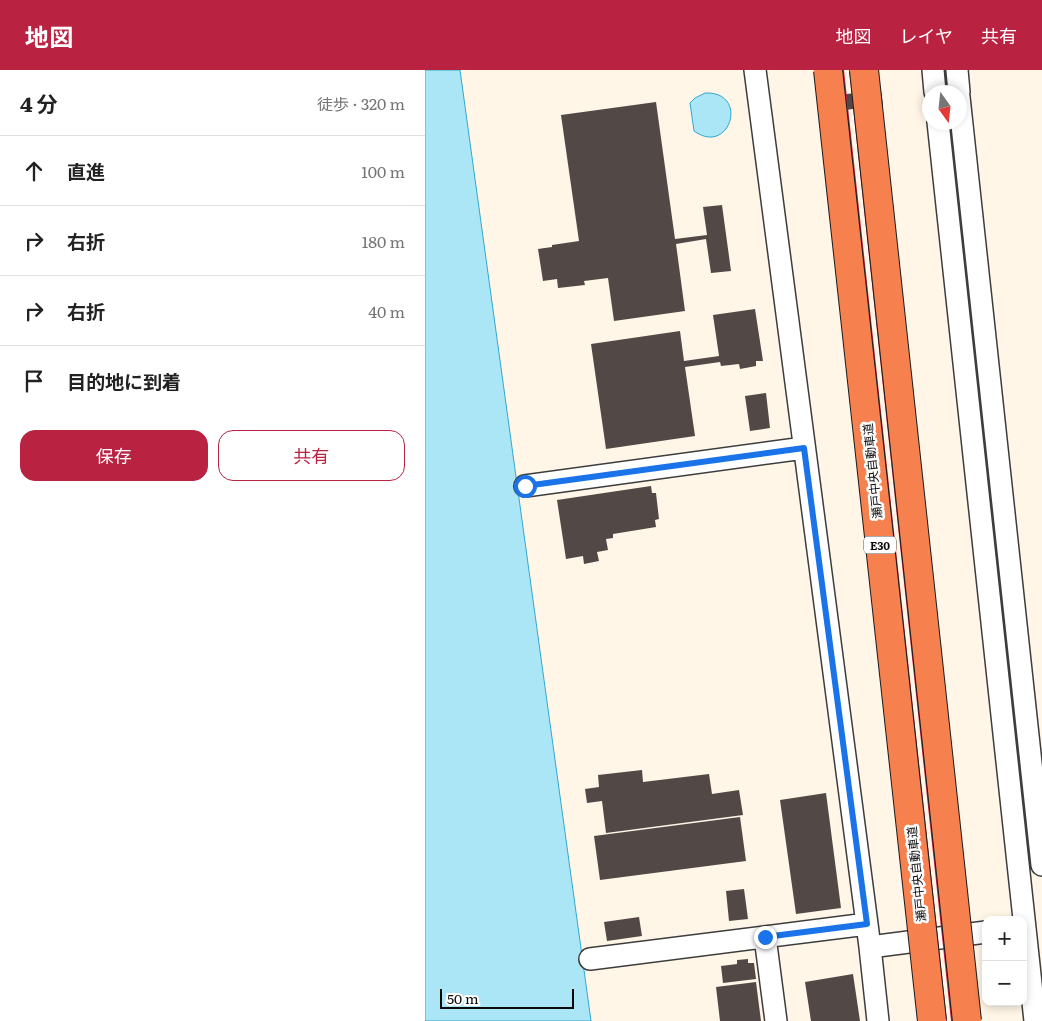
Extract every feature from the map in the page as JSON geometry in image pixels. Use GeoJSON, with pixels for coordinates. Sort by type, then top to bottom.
{"type":"FeatureCollection","features":[{"type":"Feature","properties":{"kind":"highway","name":"瀬戸中央自動車道"},"geometry":{"type":"LineString","coordinates":[[828,70],[932,1021]]}},
{"type":"Feature","properties":{"kind":"highway","name":"E30"},"geometry":{"type":"LineString","coordinates":[[864,70],[967,1021]]}},
{"type":"Feature","properties":{"kind":"street"},"geometry":{"type":"LineString","coordinates":[[755,70],[870,946],[878,1021]]}},
{"type":"Feature","properties":{"kind":"street"},"geometry":{"type":"LineString","coordinates":[[933,70],[934,85]]}},
{"type":"Feature","properties":{"kind":"street"},"geometry":{"type":"LineString","coordinates":[[957,70],[958,85]]}},
{"type":"Feature","properties":{"kind":"street"},"geometry":{"type":"LineString","coordinates":[[939,130],[1030,927],[1035,1021]]}},
{"type":"Feature","properties":{"kind":"street"},"geometry":{"type":"LineString","coordinates":[[963,130],[1042,866]]}},
{"type":"Feature","properties":{"kind":"street"},"geometry":{"type":"LineString","coordinates":[[525,486],[804,448]]}},
{"type":"Feature","properties":{"kind":"street"},"geometry":{"type":"LineString","coordinates":[[590,959],[867,924]]}},
{"type":"Feature","properties":{"kind":"street"},"geometry":{"type":"LineString","coordinates":[[870,946],[982,932]]}},
{"type":"Feature","properties":{"kind":"street"},"geometry":{"type":"LineString","coordinates":[[765,937],[776,1021]]}},
{"type":"Feature","properties":{"kind":"water"},"geometry":{"type":"Polygon","coordinates":[[[425,70],[460,70],[591,1021],[425,1021],[425,70]]]}},
{"type":"Feature","properties":{"kind":"water"},"geometry":{"type":"Polygon","coordinates":[[[705,93],[719,95],[727,102],[731,111],[730,121],[725,130],[717,136],[707,137],[694,131],[690,103],[705,93]]]}},
{"type":"Feature","properties":{"kind":"building"},"geometry":{"type":"Polygon","coordinates":[[[881,90],[883,105],[823,113],[821,97],[881,90]]]}},
{"type":"Feature","properties":{"kind":"building"},"geometry":{"type":"Polygon","coordinates":[[[656,102],[675,239],[707,235],[703,207],[722,205],[731,271],[711,273],[706,239],[676,244],[685,311],[614,321],[608,278],[584,281],[585,285],[558,288],[557,279],[543,281],[538,249],[579,241],[561,115],[656,102]]]}},
{"type":"Feature","properties":{"kind":"building"},"geometry":{"type":"Polygon","coordinates":[[[755,309],[763,361],[756,361],[756,366],[740,369],[739,364],[721,366],[720,362],[685,367],[695,436],[606,449],[591,344],[680,331],[684,361],[719,356],[713,315],[755,309]]]}},
{"type":"Feature","properties":{"kind":"building"},"geometry":{"type":"Polygon","coordinates":[[[766,393],[770,428],[750,431],[745,396],[766,393]]]}},
{"type":"Feature","properties":{"kind":"building"},"geometry":{"type":"Polygon","coordinates":[[[651,486],[652,493],[656,493],[659,519],[655,520],[656,527],[613,534],[613,538],[606,539],[608,550],[597,552],[599,561],[584,564],[583,556],[566,559],[557,500],[651,486]]]}},
{"type":"Feature","properties":{"kind":"building"},"geometry":{"type":"Polygon","coordinates":[[[642,770],[643,782],[709,774],[712,794],[739,790],[743,815],[606,833],[602,801],[587,803],[585,789],[599,787],[598,775],[642,770]]]}},
{"type":"Feature","properties":{"kind":"building"},"geometry":{"type":"Polygon","coordinates":[[[826,793],[841,908],[796,914],[780,800],[826,793]]]}},
{"type":"Feature","properties":{"kind":"building"},"geometry":{"type":"Polygon","coordinates":[[[740,817],[746,861],[600,880],[594,836],[740,817]]]}},
{"type":"Feature","properties":{"kind":"building"},"geometry":{"type":"Polygon","coordinates":[[[744,889],[748,919],[729,921],[726,891],[744,889]]]}},
{"type":"Feature","properties":{"kind":"building"},"geometry":{"type":"Polygon","coordinates":[[[639,917],[642,936],[607,941],[604,922],[639,917]]]}},
{"type":"Feature","properties":{"kind":"building"},"geometry":{"type":"Polygon","coordinates":[[[748,959],[748,963],[754,963],[756,979],[723,983],[721,966],[737,964],[737,960],[748,959]]]}},
{"type":"Feature","properties":{"kind":"building"},"geometry":{"type":"Polygon","coordinates":[[[853,974],[860,1021],[811,1021],[805,982],[853,974]]]}},
{"type":"Feature","properties":{"kind":"building"},"geometry":{"type":"Polygon","coordinates":[[[756,982],[761,1021],[720,1021],[716,987],[756,982]]]}},
{"type":"Feature","properties":{"kind":"railway"},"geometry":{"type":"LineString","coordinates":[[842,70],[945,1021]]}},
{"type":"Feature","properties":{"kind":"railway"},"geometry":{"type":"LineString","coordinates":[[851,70],[953,1021]]}},
{"type":"Feature","properties":{"kind":"route"},"geometry":{"type":"LineString","coordinates":[[525,486],[804,448],[867,924],[765,937]]}}]}
